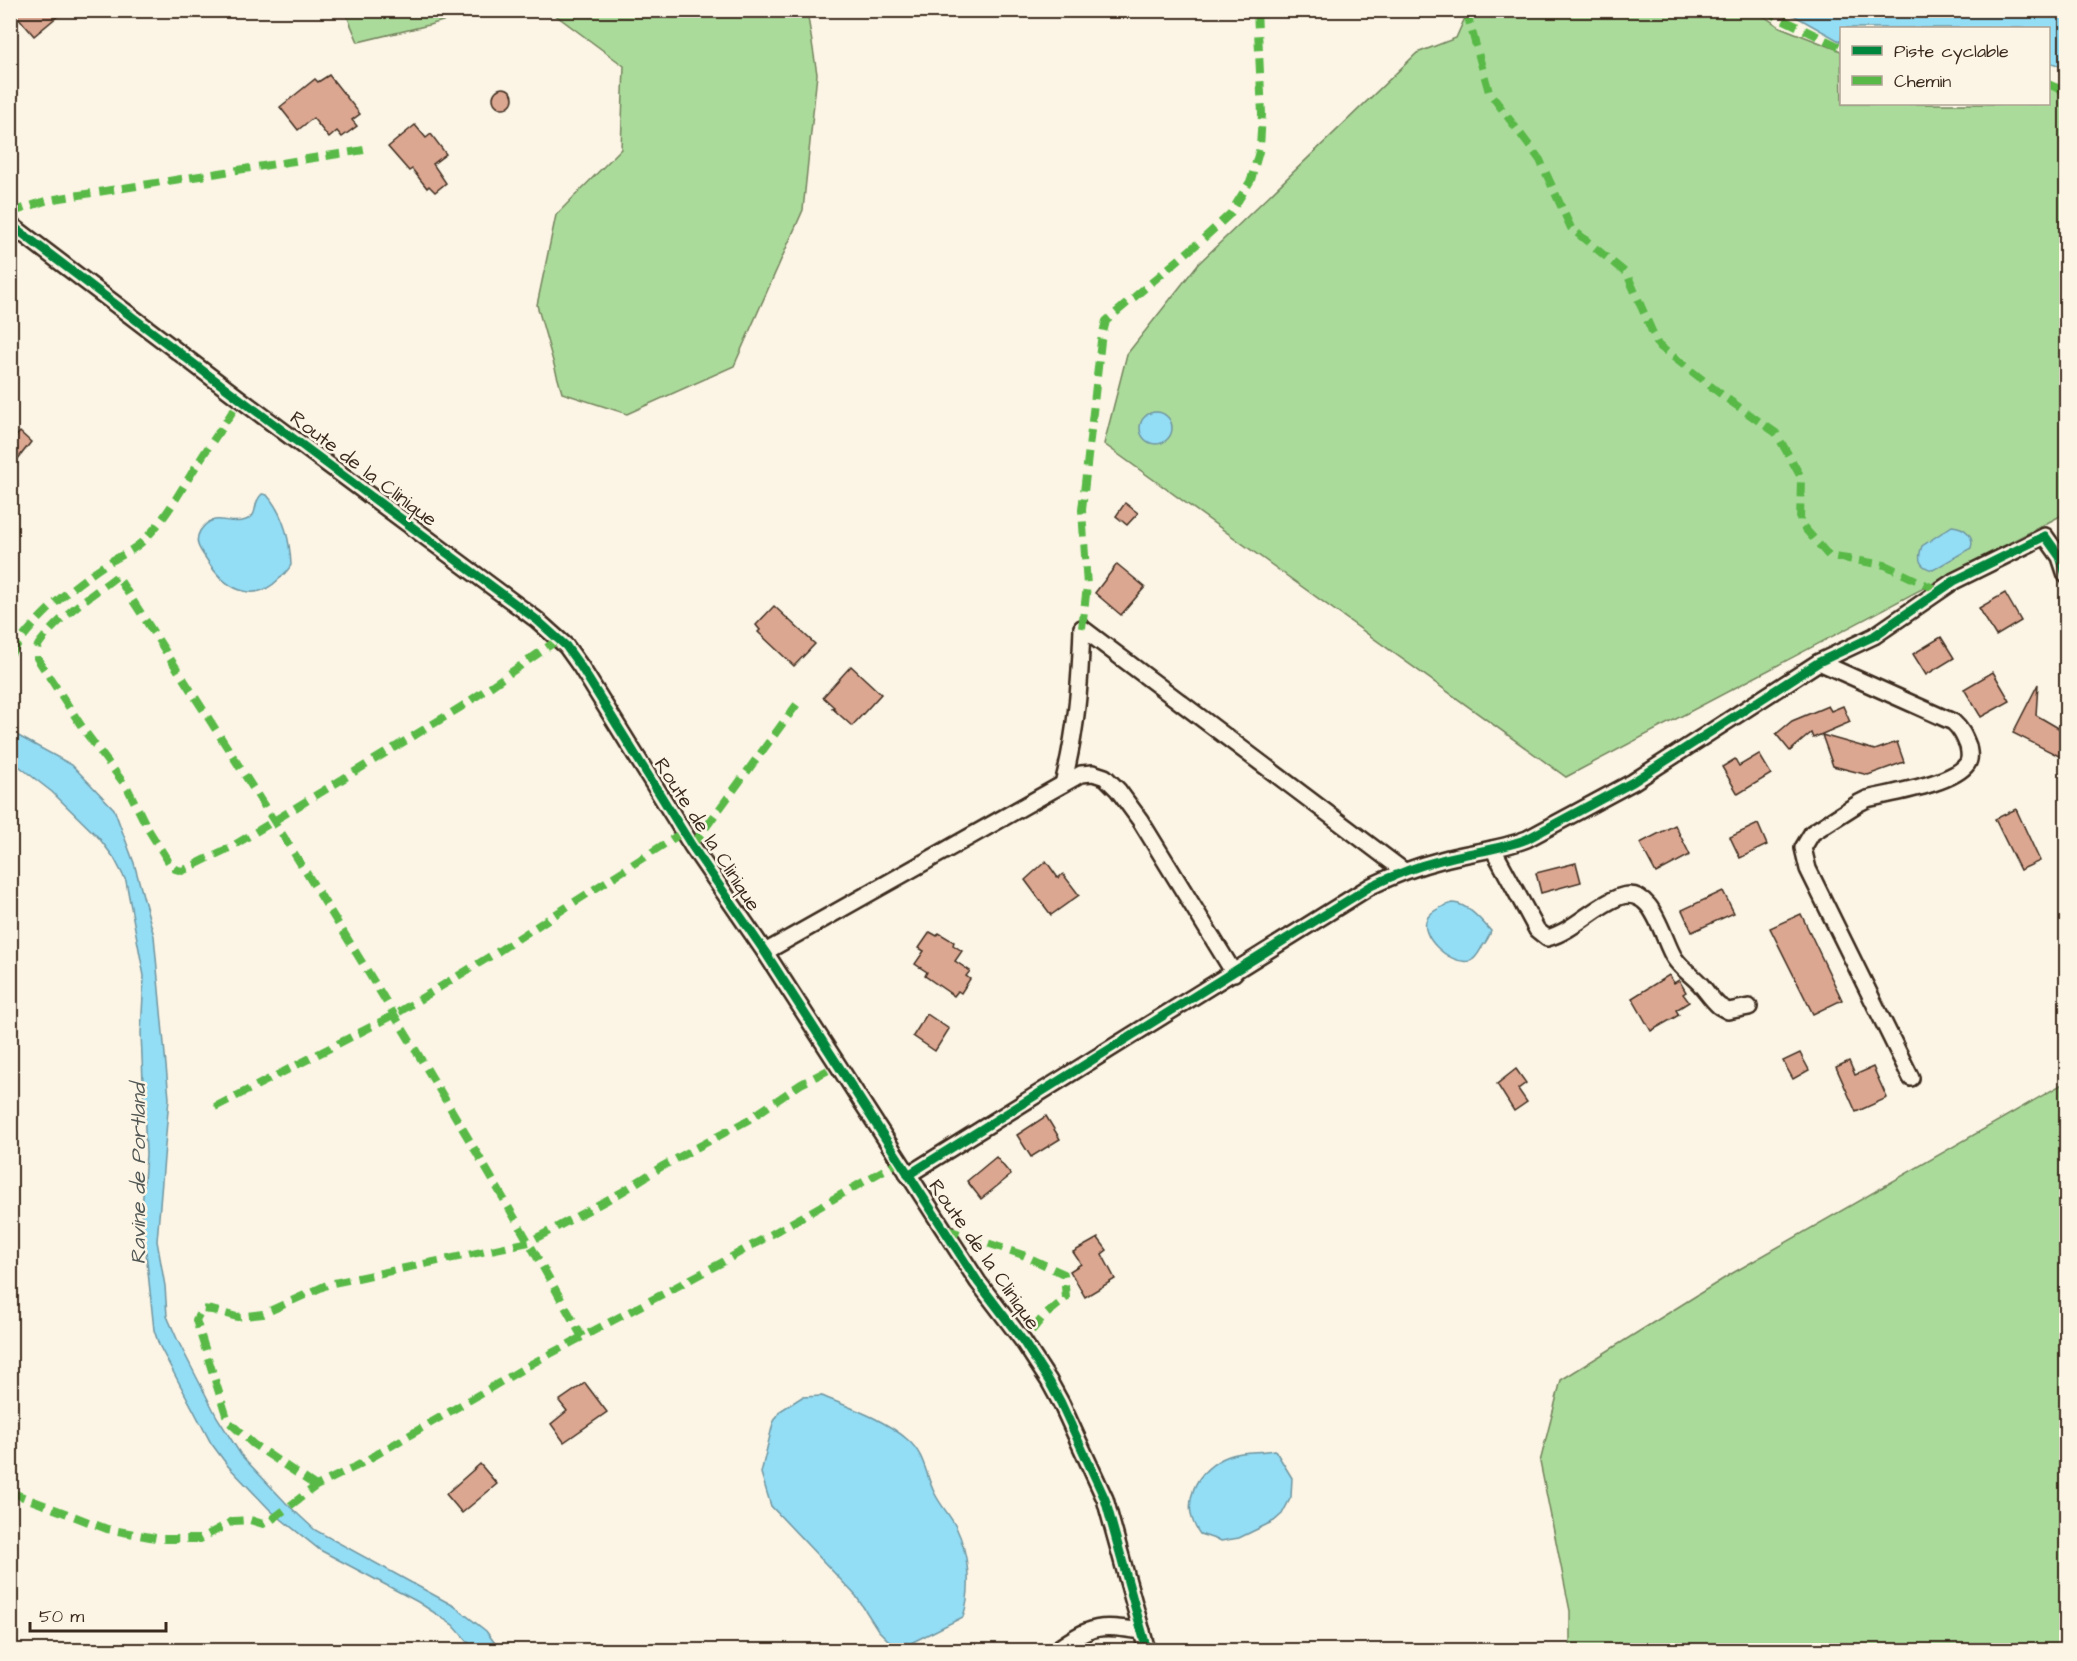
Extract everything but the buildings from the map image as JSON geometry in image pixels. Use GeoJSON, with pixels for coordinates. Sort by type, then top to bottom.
{"type":"FeatureCollection","features":[{"type":"Feature","properties":{"kind":"street","name":"Route de la Clinique"},"geometry":{"type":"LineString","coordinates":[[10,224],[553,633],[581,667],[692,846],[765,952],[978,1282],[1023,1341],[1061,1403],[1105,1499],[1147,1650]]}},
{"type":"Feature","properties":{"kind":"street"},"geometry":{"type":"LineString","coordinates":[[908,1175],[1234,973],[1371,885],[1439,860],[1510,846],[1527,839],[1633,782],[1819,662],[1874,636],[1954,581],[2045,536],[2060,557],[2067,575]]}},
{"type":"Feature","properties":{"kind":"street"},"geometry":{"type":"LineString","coordinates":[[1063,784],[1073,744],[1080,692],[1082,628],[1404,871]]}},
{"type":"Feature","properties":{"kind":"street"},"geometry":{"type":"LineString","coordinates":[[1819,662],[1953,722],[1960,729],[1970,754],[1968,763],[1952,776],[1859,803],[1812,833],[1803,848],[1808,869],[1911,1078]]}},
{"type":"Feature","properties":{"kind":"street"},"geometry":{"type":"LineString","coordinates":[[765,952],[1081,774],[1093,773],[1105,777],[1118,790],[1140,820],[1234,973]]}},
{"type":"Feature","properties":{"kind":"street"},"geometry":{"type":"LineString","coordinates":[[1493,849],[1537,930],[1543,936],[1547,938],[1555,936],[1592,911],[1620,896],[1632,895],[1644,901],[1652,909],[1674,958],[1712,1000],[1728,1011],[1749,1007]]}},
{"type":"Feature","properties":{"kind":"street"},"geometry":{"type":"LineString","coordinates":[[1056,1650],[1074,1637],[1093,1628],[1112,1627],[1142,1631]]}},
{"type":"Feature","properties":{"kind":"green space"},"geometry":{"type":"Polygon","coordinates":[[[345,11],[477,11],[358,42],[345,11]]]}},
{"type":"Feature","properties":{"kind":"green space"},"geometry":{"type":"Polygon","coordinates":[[[550,11],[807,11],[817,74],[803,210],[734,366],[627,414],[562,393],[537,305],[556,215],[621,149],[624,66],[550,11]]]}},
{"type":"Feature","properties":{"kind":"green space"},"geometry":{"type":"Polygon","coordinates":[[[1468,11],[1756,11],[1780,27],[1840,51],[1840,105],[2050,105],[2050,82],[2066,87],[2066,513],[1566,777],[1104,444],[1127,354],[1198,264],[1417,53],[1456,38],[1468,11]]]}},
{"type":"Feature","properties":{"kind":"green space"},"geometry":{"type":"Polygon","coordinates":[[[2066,1082],[2066,1650],[1570,1650],[1570,1611],[1540,1462],[1561,1380],[1731,1274],[2066,1082]]]}},
{"type":"Feature","properties":{"kind":"water"},"geometry":{"type":"Polygon","coordinates":[[[1786,11],[2066,11],[2066,68],[2050,62],[2050,27],[1840,27],[1840,41],[1786,11]]]}},
{"type":"Feature","properties":{"kind":"water"},"geometry":{"type":"Polygon","coordinates":[[[1156,412],[1167,417],[1172,428],[1167,439],[1156,444],[1145,439],[1140,428],[1145,417],[1156,412]]]}},
{"type":"Feature","properties":{"kind":"water"},"geometry":{"type":"Polygon","coordinates":[[[262,494],[267,495],[282,519],[291,565],[269,587],[249,592],[239,590],[221,578],[200,550],[197,539],[200,531],[211,521],[239,522],[250,518],[262,494]]]}},
{"type":"Feature","properties":{"kind":"water"},"geometry":{"type":"Polygon","coordinates":[[[1952,526],[1961,528],[1970,536],[1971,548],[1933,570],[1922,565],[1920,555],[1922,546],[1952,526]]]}},
{"type":"Feature","properties":{"kind":"water"},"geometry":{"type":"Polygon","coordinates":[[[11,732],[72,765],[114,809],[134,863],[154,936],[169,1098],[157,1241],[165,1286],[167,1316],[217,1417],[241,1455],[315,1530],[454,1606],[486,1631],[500,1650],[475,1650],[453,1625],[418,1602],[320,1550],[271,1511],[228,1466],[211,1443],[159,1345],[154,1330],[141,1223],[146,1154],[141,1033],[144,976],[126,881],[114,858],[99,838],[52,792],[11,760],[11,732]]]}},
{"type":"Feature","properties":{"kind":"water"},"geometry":{"type":"Polygon","coordinates":[[[1453,903],[1469,909],[1491,931],[1477,955],[1470,961],[1453,959],[1445,954],[1431,940],[1427,932],[1426,924],[1430,914],[1453,903]]]}},
{"type":"Feature","properties":{"kind":"water"},"geometry":{"type":"Polygon","coordinates":[[[822,1396],[878,1420],[914,1446],[924,1464],[934,1492],[954,1523],[960,1537],[968,1572],[968,1595],[963,1617],[911,1643],[892,1644],[878,1630],[856,1596],[771,1506],[761,1473],[773,1423],[780,1411],[802,1397],[822,1396]]]}},
{"type":"Feature","properties":{"kind":"water"},"geometry":{"type":"Polygon","coordinates":[[[1275,1450],[1292,1478],[1291,1497],[1282,1514],[1274,1521],[1239,1538],[1221,1541],[1200,1534],[1194,1523],[1191,1500],[1194,1489],[1207,1469],[1235,1454],[1275,1450]]]}},
{"type":"Feature","properties":{"kind":"marked path"},"geometry":{"type":"LineString","coordinates":[[1082,628],[1087,586],[1082,510],[1101,341],[1106,321],[1230,214],[1251,180],[1260,148],[1262,114],[1257,10]]}},
{"type":"Feature","properties":{"kind":"marked path"},"geometry":{"type":"LineString","coordinates":[[1466,10],[1489,92],[1540,160],[1571,228],[1627,274],[1658,345],[1726,398],[1776,433],[1801,477],[1800,523],[1829,556],[1885,565],[1939,591]]}},
{"type":"Feature","properties":{"kind":"marked path"},"geometry":{"type":"LineString","coordinates":[[1763,10],[1840,47]]}},
{"type":"Feature","properties":{"kind":"marked path"},"geometry":{"type":"LineString","coordinates":[[2050,85],[2066,92]]}},
{"type":"Feature","properties":{"kind":"marked path"},"geometry":{"type":"LineString","coordinates":[[10,213],[48,200],[364,150]]}},
{"type":"Feature","properties":{"kind":"marked path"},"geometry":{"type":"LineString","coordinates":[[10,655],[29,630],[64,595],[103,566],[138,546],[156,527],[240,399]]}},
{"type":"Feature","properties":{"kind":"marked path"},"geometry":{"type":"LineString","coordinates":[[559,639],[461,707],[231,847],[182,871],[170,864],[148,829],[128,789],[86,733],[37,658],[38,646],[47,634],[75,607],[117,576],[237,763],[297,858],[356,952],[471,1143],[582,1337]]}},
{"type":"Feature","properties":{"kind":"marked path"},"geometry":{"type":"LineString","coordinates":[[692,846],[800,700]]}},
{"type":"Feature","properties":{"kind":"marked path"},"geometry":{"type":"LineString","coordinates":[[215,1107],[394,1015],[494,954],[683,832]]}},
{"type":"Feature","properties":{"kind":"marked path"},"geometry":{"type":"LineString","coordinates":[[316,1486],[253,1444],[228,1421],[196,1320],[202,1309],[237,1317],[263,1314],[329,1284],[529,1242],[748,1120],[801,1084],[838,1065]]}},
{"type":"Feature","properties":{"kind":"marked path"},"geometry":{"type":"LineString","coordinates":[[10,1492],[107,1529],[161,1539],[200,1539],[233,1521],[250,1520],[263,1524],[316,1486],[355,1467],[533,1363],[721,1263],[900,1161]]}},
{"type":"Feature","properties":{"kind":"marked path"},"geometry":{"type":"LineString","coordinates":[[945,1229],[1023,1255],[1064,1274],[1066,1298],[1043,1317],[1023,1341]]}},
{"type":"Feature","properties":{"kind":"cycle path"},"geometry":{"type":"LineString","coordinates":[[10,224],[537,620],[566,646],[692,846],[765,952],[978,1282],[1023,1341],[1049,1381],[1105,1499],[1147,1650]]}},
{"type":"Feature","properties":{"kind":"cycle path"},"geometry":{"type":"LineString","coordinates":[[908,1175],[1371,886],[1423,865],[1527,839],[1633,782],[1819,662],[1874,636],[1954,581],[2045,536],[2060,557],[2066,575]]}},
{"type":"Feature","properties":{"kind":"water label","name":"Ravine de Portland"},"geometry":{"type":"Point","coordinates":[138,1174]}}]}
